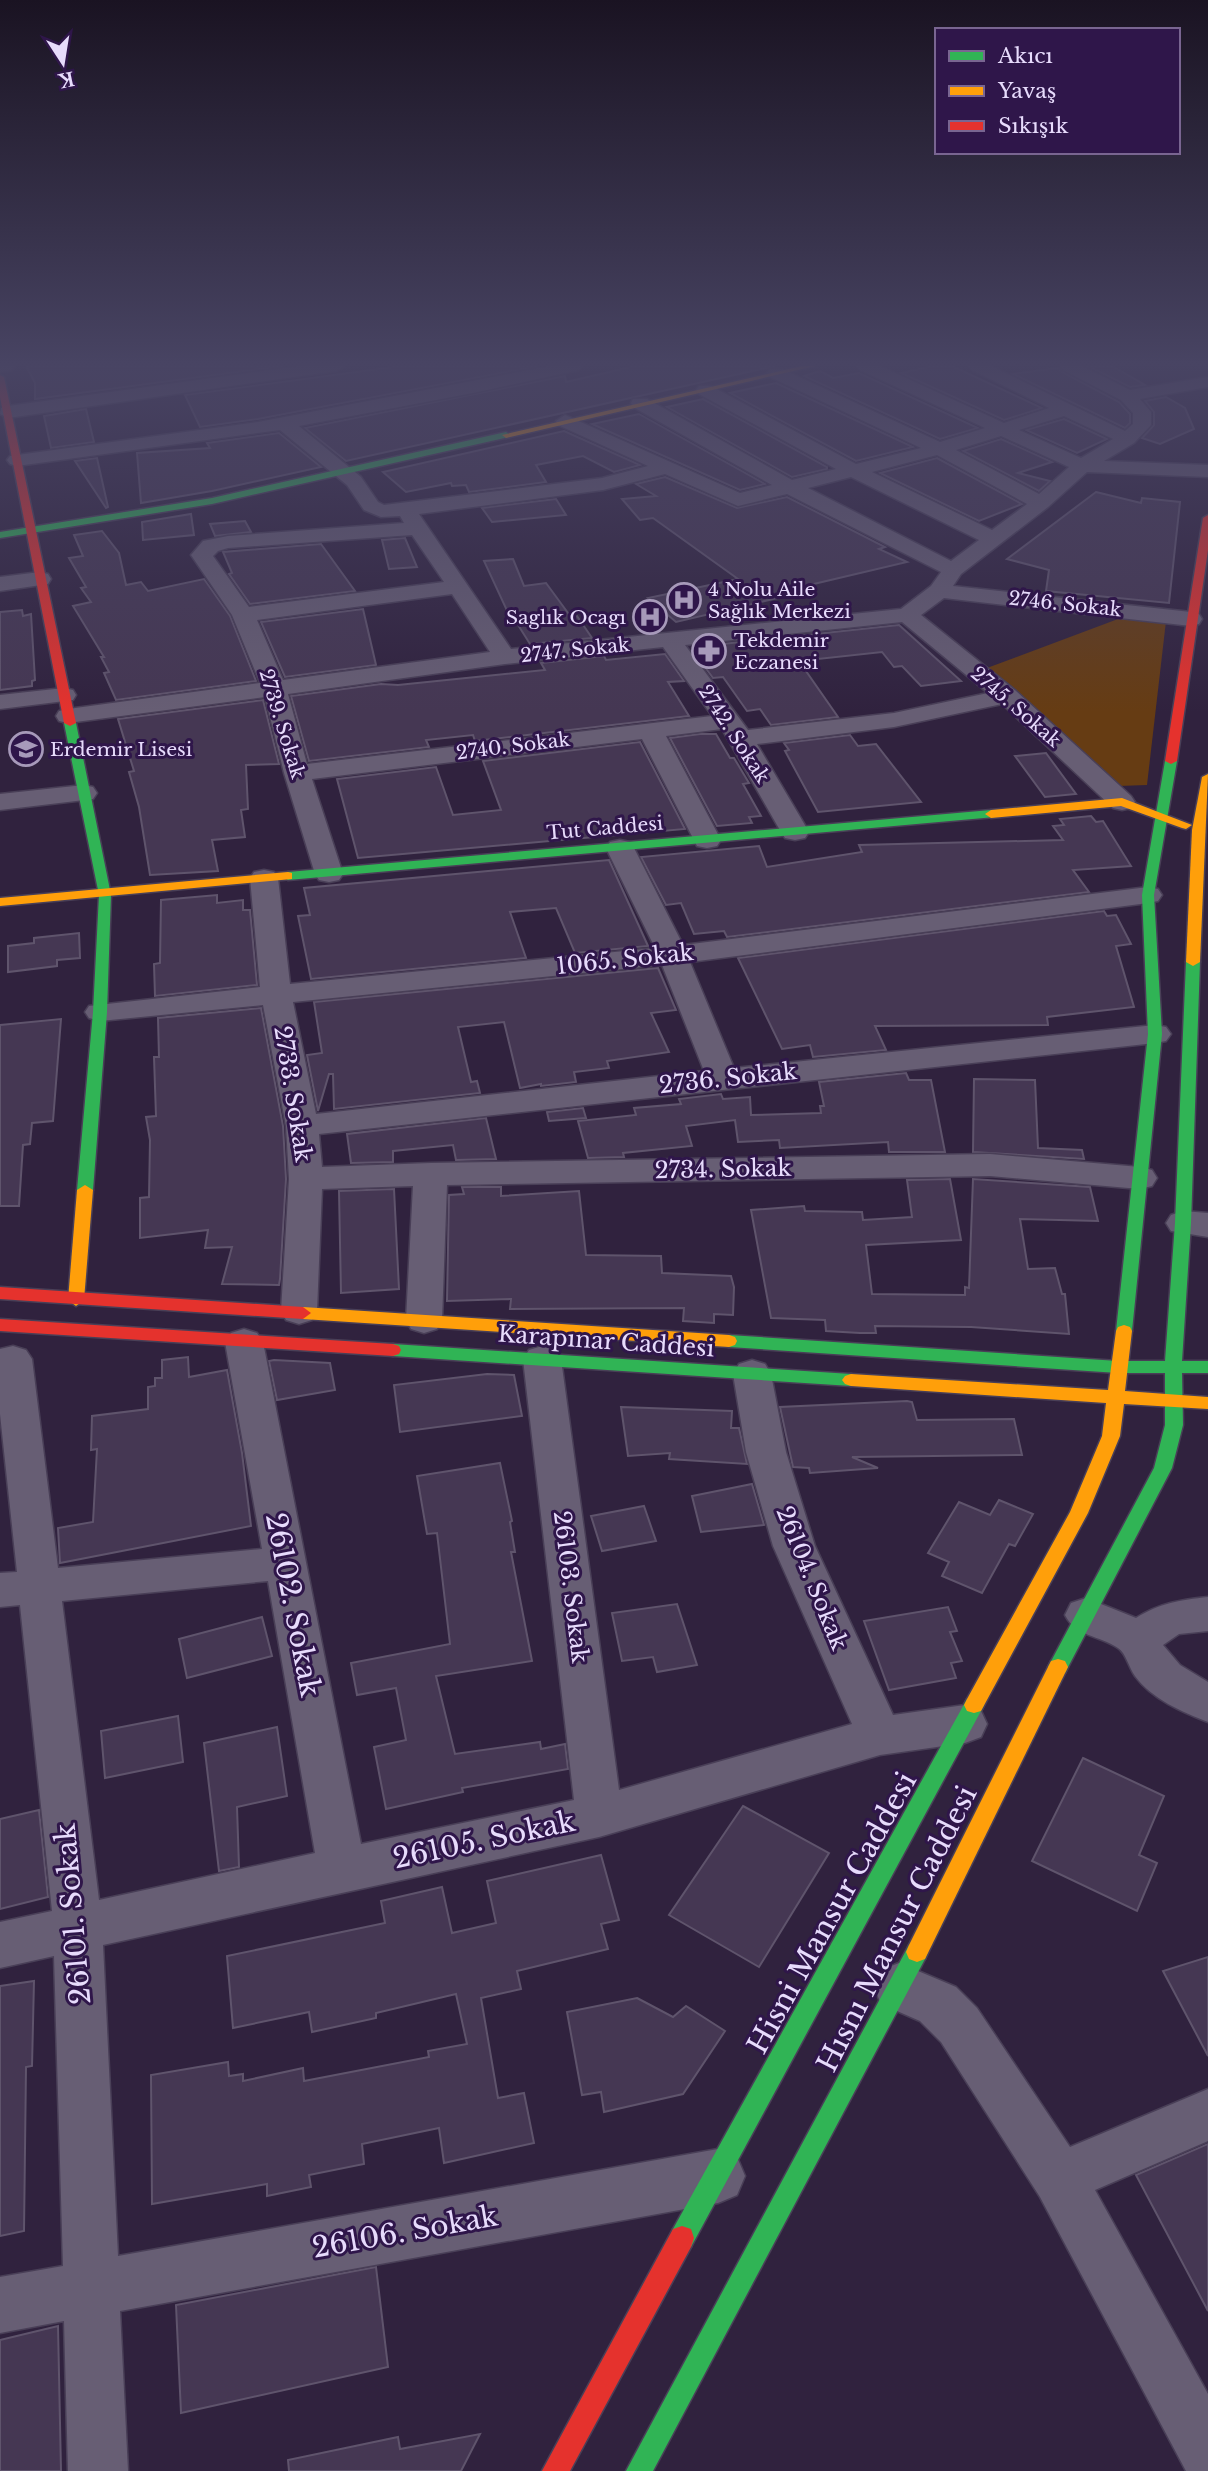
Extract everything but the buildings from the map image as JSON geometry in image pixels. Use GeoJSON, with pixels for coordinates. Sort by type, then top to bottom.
{"type":"FeatureCollection","features":[{"type":"Feature","properties":{"kind":"main road"},"geometry":{"type":"LineString","coordinates":[[21,481],[105,895],[100,1012],[75,1315]]}},
{"type":"Feature","properties":{"kind":"main road"},"geometry":{"type":"LineString","coordinates":[[0,535],[32,532],[212,501],[300,481]]}},
{"type":"Feature","properties":{"kind":"main road","name":"Hisni Mansur Caddesi"},"geometry":{"type":"LineString","coordinates":[[555,2471],[1079,1514],[1111,1436],[1155,1034],[1148,895],[1163,815],[1208,518]]}},
{"type":"Feature","properties":{"kind":"main road","name":"Hısnı Mansur Caddesi"},"geometry":{"type":"LineString","coordinates":[[639,2471],[899,1987],[1163,1468],[1174,1425],[1173,1366],[1196,1224],[1203,830],[1208,777]]}},
{"type":"Feature","properties":{"kind":"main road","name":"Tut Caddesi"},"geometry":{"type":"LineString","coordinates":[[0,902],[105,895],[264,878],[1122,802],[1203,830]]}},
{"type":"Feature","properties":{"kind":"main road","name":"Karapınar Caddesi"},"geometry":{"type":"LineString","coordinates":[[0,1293],[75,1315],[244,1342],[1208,1403]]}},
{"type":"Feature","properties":{"kind":"main road","name":"Karapınar Caddesi"},"geometry":{"type":"LineString","coordinates":[[75,1315],[299,1311],[1118,1367],[1208,1367]]}},
{"type":"Feature","properties":{"kind":"street"},"geometry":{"type":"LineString","coordinates":[[354,481],[371,506],[411,519],[613,481]]}},
{"type":"Feature","properties":{"kind":"street"},"geometry":{"type":"LineString","coordinates":[[698,481],[738,500],[812,481]]}},
{"type":"Feature","properties":{"kind":"street"},"geometry":{"type":"LineString","coordinates":[[779,481],[953,570]]}},
{"type":"Feature","properties":{"kind":"street"},"geometry":{"type":"LineString","coordinates":[[876,481],[993,539]]}},
{"type":"Feature","properties":{"kind":"street"},"geometry":{"type":"LineString","coordinates":[[1000,481],[1041,503]]}},
{"type":"Feature","properties":{"kind":"street"},"geometry":{"type":"LineString","coordinates":[[907,615],[939,591],[953,570],[1065,481]]}},
{"type":"Feature","properties":{"kind":"street"},"geometry":{"type":"LineString","coordinates":[[411,519],[505,657]]}},
{"type":"Feature","properties":{"kind":"street","name":"2739. Sokak"},"geometry":{"type":"LineString","coordinates":[[329,874],[297,773],[275,690],[243,615],[202,555],[211,546],[228,542],[411,519]]}},
{"type":"Feature","properties":{"kind":"street"},"geometry":{"type":"LineString","coordinates":[[0,584],[40,579]]}},
{"type":"Feature","properties":{"kind":"street"},"geometry":{"type":"LineString","coordinates":[[243,615],[458,587]]}},
{"type":"Feature","properties":{"kind":"street","name":"2746. Sokak"},"geometry":{"type":"LineString","coordinates":[[939,591],[1191,619]]}},
{"type":"Feature","properties":{"kind":"street","name":"2747. Sokak"},"geometry":{"type":"LineString","coordinates":[[0,702],[66,706],[275,690],[505,657],[907,615]]}},
{"type":"Feature","properties":{"kind":"street","name":"2745. Sokak"},"geometry":{"type":"LineString","coordinates":[[907,615],[1007,696],[1122,802]]}},
{"type":"Feature","properties":{"kind":"street","name":"2742. Sokak"},"geometry":{"type":"LineString","coordinates":[[669,640],[735,729],[795,832]]}},
{"type":"Feature","properties":{"kind":"street","name":"2740. Sokak"},"geometry":{"type":"LineString","coordinates":[[297,773],[650,730],[735,729],[894,720],[1007,696]]}},
{"type":"Feature","properties":{"kind":"street"},"geometry":{"type":"LineString","coordinates":[[650,730],[707,840]]}},
{"type":"Feature","properties":{"kind":"street"},"geometry":{"type":"LineString","coordinates":[[0,803],[84,793]]}},
{"type":"Feature","properties":{"kind":"street"},"geometry":{"type":"LineString","coordinates":[[620,848],[673,955],[723,1079]]}},
{"type":"Feature","properties":{"kind":"street","name":"2733. Sokak"},"geometry":{"type":"LineString","coordinates":[[264,878],[276,995],[302,1126],[306,1178],[299,1311]]}},
{"type":"Feature","properties":{"kind":"street","name":"1065. Sokak"},"geometry":{"type":"LineString","coordinates":[[100,1012],[673,955],[1148,895]]}},
{"type":"Feature","properties":{"kind":"street","name":"2736. Sokak"},"geometry":{"type":"LineString","coordinates":[[302,1126],[1155,1034]]}},
{"type":"Feature","properties":{"kind":"street","name":"2734. Sokak"},"geometry":{"type":"LineString","coordinates":[[306,1178],[990,1165],[1140,1178]]}},
{"type":"Feature","properties":{"kind":"street"},"geometry":{"type":"LineString","coordinates":[[424,1320],[431,1174]]}},
{"type":"Feature","properties":{"kind":"street"},"geometry":{"type":"LineString","coordinates":[[4,1349],[44,1339],[75,1315]]}},
{"type":"Feature","properties":{"kind":"street","name":"26102. Sokak"},"geometry":{"type":"LineString","coordinates":[[244,1342],[342,1869]]}},
{"type":"Feature","properties":{"kind":"street","name":"26101. Sokak"},"geometry":{"type":"LineString","coordinates":[[4,1349],[20,1589],[78,1926],[98,2471]]}},
{"type":"Feature","properties":{"kind":"street","name":"26103. Sokak"},"geometry":{"type":"LineString","coordinates":[[542,1359],[599,1816]]}},
{"type":"Feature","properties":{"kind":"street","name":"26104. Sokak"},"geometry":{"type":"LineString","coordinates":[[752,1374],[766,1452],[794,1546],[880,1736]]}},
{"type":"Feature","properties":{"kind":"street"},"geometry":{"type":"LineString","coordinates":[[20,1589],[285,1563]]}},
{"type":"Feature","properties":{"kind":"street"},"geometry":{"type":"LineString","coordinates":[[1139,1638],[1170,1618],[1208,1614]]}},
{"type":"Feature","properties":{"kind":"street"},"geometry":{"type":"LineString","coordinates":[[1086,1615],[1139,1638]]}},
{"type":"Feature","properties":{"kind":"street"},"geometry":{"type":"LineString","coordinates":[[1139,1638],[1143,1656],[1160,1676],[1208,1703]]}},
{"type":"Feature","properties":{"kind":"street","name":"26105. Sokak"},"geometry":{"type":"LineString","coordinates":[[0,1945],[342,1869],[599,1816],[880,1736],[965,1724]]}},
{"type":"Feature","properties":{"kind":"street"},"geometry":{"type":"LineString","coordinates":[[899,1987],[938,2004],[958,2025],[1059,2178],[1208,2453]]}},
{"type":"Feature","properties":{"kind":"street"},"geometry":{"type":"LineString","coordinates":[[1059,2178],[1208,2115]]}},
{"type":"Feature","properties":{"kind":"street","name":"26106. Sokak"},"geometry":{"type":"LineString","coordinates":[[0,2305],[718,2176]]}},
{"type":"Feature","properties":{"kind":"shaded area"},"geometry":{"type":"Polygon","coordinates":[[[1126,616],[1166,621],[1147,785],[1119,786],[987,668],[1126,616]]]}},
{"type":"Feature","properties":{"kind":"traffic: fast"},"geometry":{"type":"LineString","coordinates":[[0,535],[212,501],[300,481]]}},
{"type":"Feature","properties":{"kind":"traffic: fast"},"geometry":{"type":"LineString","coordinates":[[70,723],[105,895],[100,1012],[85,1190]]}},
{"type":"Feature","properties":{"kind":"traffic: fast"},"geometry":{"type":"LineString","coordinates":[[1124,1331],[1155,1034],[1148,895],[1171,761]]}},
{"type":"Feature","properties":{"kind":"traffic: fast"},"geometry":{"type":"LineString","coordinates":[[288,876],[991,814]]}},
{"type":"Feature","properties":{"kind":"traffic: fast"},"geometry":{"type":"LineString","coordinates":[[1058,1667],[1163,1468],[1174,1425],[1173,1366],[1183,1223],[1193,962]]}},
{"type":"Feature","properties":{"kind":"traffic: fast"},"geometry":{"type":"LineString","coordinates":[[729,1341],[1118,1367],[1208,1367]]}},
{"type":"Feature","properties":{"kind":"traffic: fast"},"geometry":{"type":"LineString","coordinates":[[393,1350],[851,1380]]}},
{"type":"Feature","properties":{"kind":"traffic: fast"},"geometry":{"type":"LineString","coordinates":[[682,2238],[974,1705]]}},
{"type":"Feature","properties":{"kind":"traffic: fast"},"geometry":{"type":"LineString","coordinates":[[639,2471],[917,1952]]}},
{"type":"Feature","properties":{"kind":"traffic: slow"},"geometry":{"type":"LineString","coordinates":[[1193,962],[1198,830],[1208,777]]}},
{"type":"Feature","properties":{"kind":"traffic: slow"},"geometry":{"type":"LineString","coordinates":[[991,814],[1122,802],[1186,825]]}},
{"type":"Feature","properties":{"kind":"traffic: slow"},"geometry":{"type":"LineString","coordinates":[[0,902],[288,876]]}},
{"type":"Feature","properties":{"kind":"traffic: slow"},"geometry":{"type":"LineString","coordinates":[[76,1300],[85,1190]]}},
{"type":"Feature","properties":{"kind":"traffic: slow"},"geometry":{"type":"LineString","coordinates":[[303,1313],[729,1341]]}},
{"type":"Feature","properties":{"kind":"traffic: slow"},"geometry":{"type":"LineString","coordinates":[[974,1705],[1079,1513],[1111,1436],[1124,1331]]}},
{"type":"Feature","properties":{"kind":"traffic: slow"},"geometry":{"type":"LineString","coordinates":[[851,1380],[1208,1403]]}},
{"type":"Feature","properties":{"kind":"traffic: slow"},"geometry":{"type":"LineString","coordinates":[[917,1952],[1058,1667]]}},
{"type":"Feature","properties":{"kind":"traffic: jam"},"geometry":{"type":"LineString","coordinates":[[21,481],[70,723]]}},
{"type":"Feature","properties":{"kind":"traffic: jam"},"geometry":{"type":"LineString","coordinates":[[1171,761],[1208,518]]}},
{"type":"Feature","properties":{"kind":"traffic: jam"},"geometry":{"type":"LineString","coordinates":[[0,1293],[303,1313]]}},
{"type":"Feature","properties":{"kind":"traffic: jam"},"geometry":{"type":"LineString","coordinates":[[0,1325],[393,1350]]}},
{"type":"Feature","properties":{"kind":"traffic: jam"},"geometry":{"type":"LineString","coordinates":[[555,2471],[682,2238]]}},
{"type":"Feature","properties":{"kind":"place","name":"4 Nolu Aile Sağlık Merkezi"},"geometry":{"type":"Point","coordinates":[684,600]}},
{"type":"Feature","properties":{"kind":"place","name":"Saglık Ocagı"},"geometry":{"type":"Point","coordinates":[650,617]}},
{"type":"Feature","properties":{"kind":"place","name":"Tekdemir Eczanesi"},"geometry":{"type":"Point","coordinates":[709,651]}},
{"type":"Feature","properties":{"kind":"place","name":"Erdemir Lisesi"},"geometry":{"type":"Point","coordinates":[26,749]}}]}
